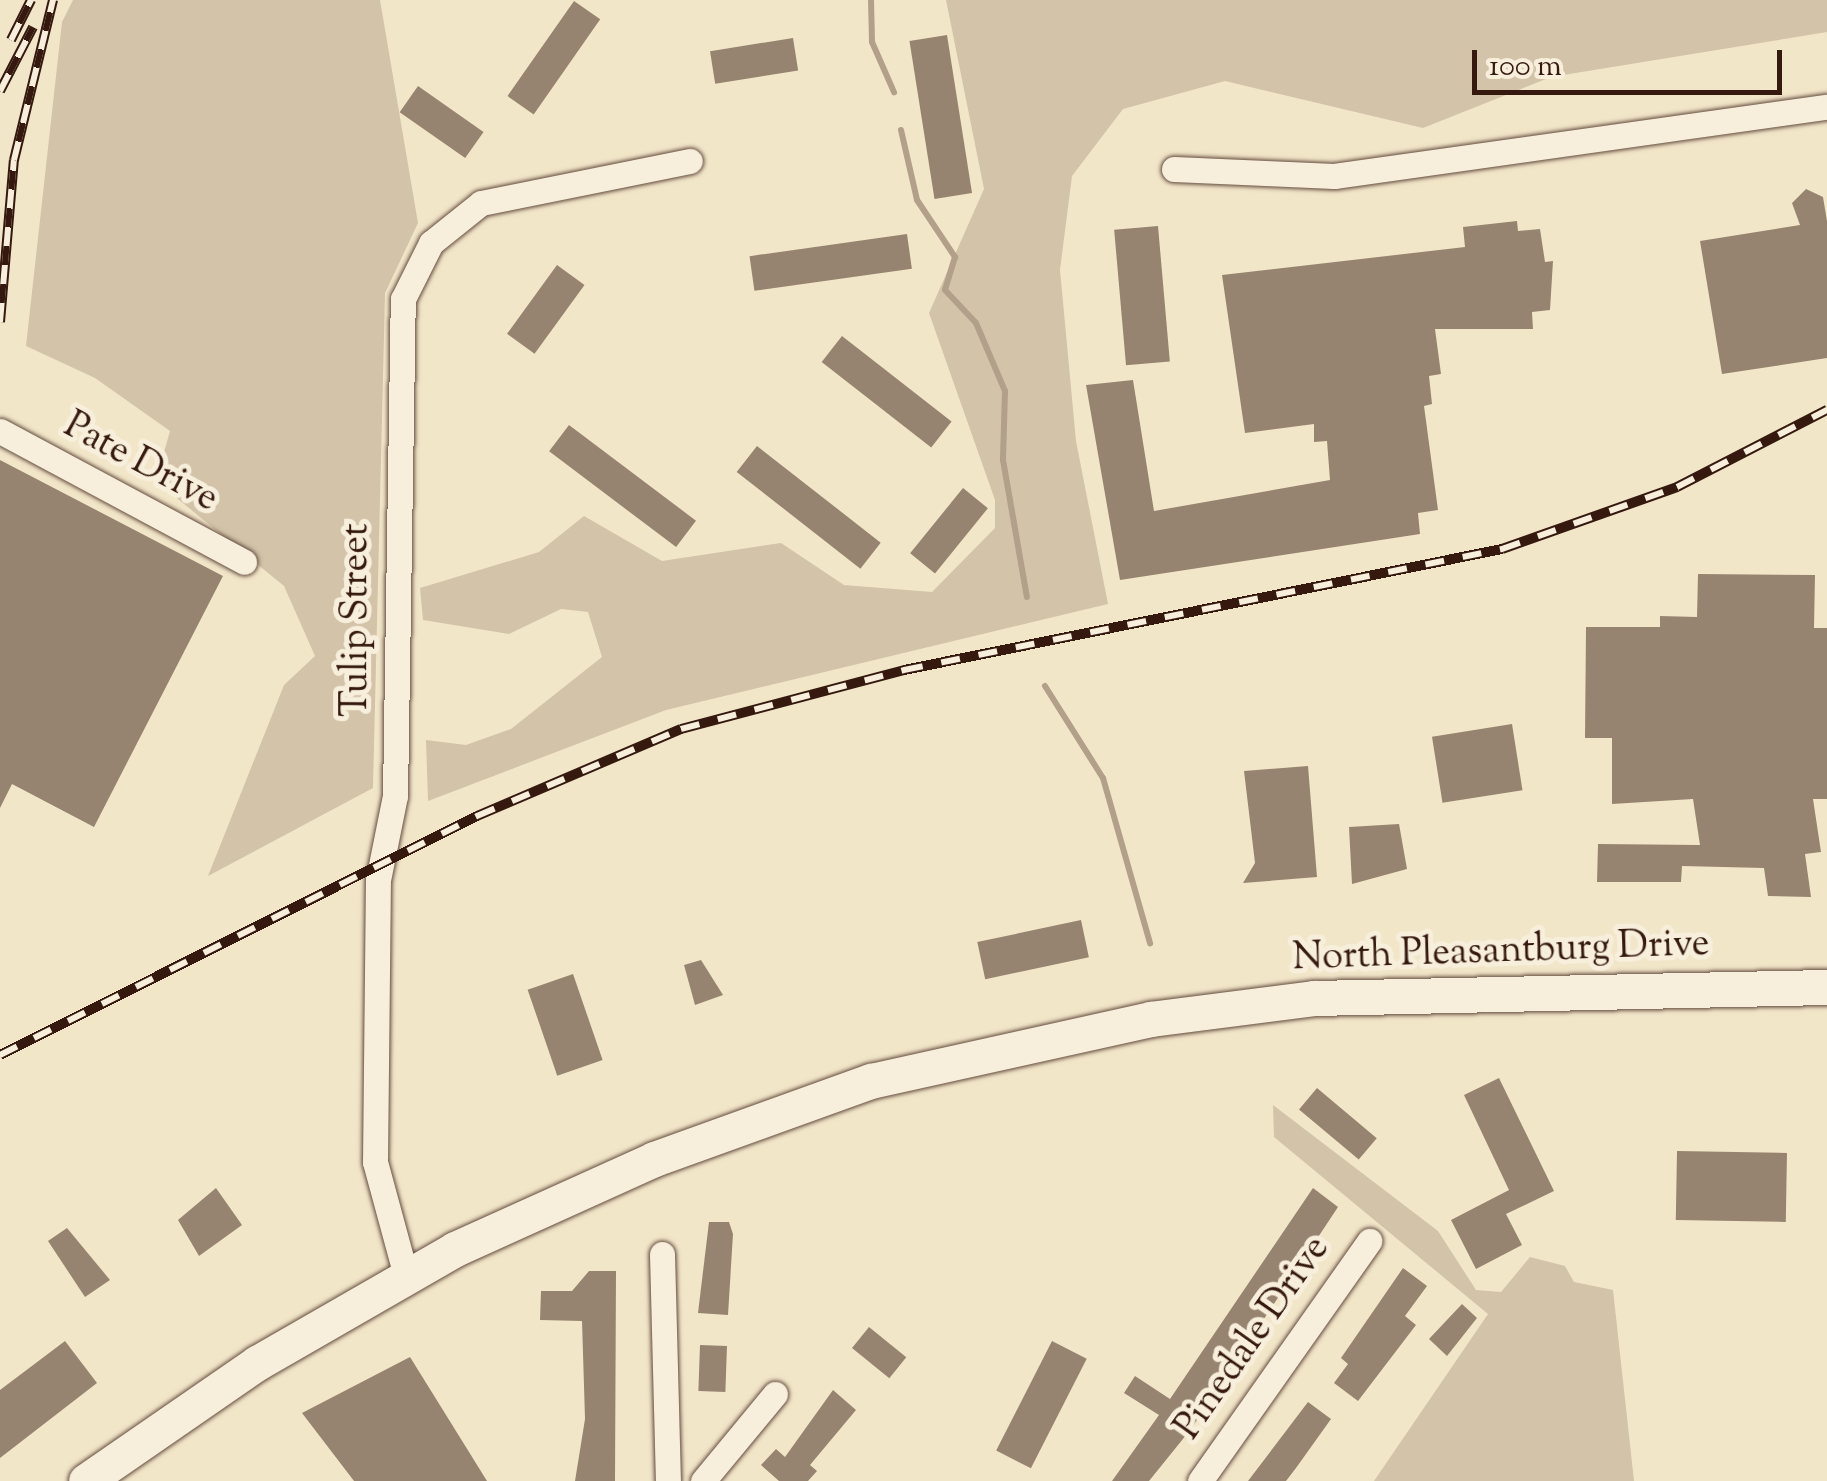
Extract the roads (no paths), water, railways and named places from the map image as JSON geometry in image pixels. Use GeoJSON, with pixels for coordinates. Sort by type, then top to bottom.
{"type":"FeatureCollection","features":[{"type":"Feature","properties":{"kind":"main road","name":"North Pleasantburg Drive"},"geometry":{"type":"LineString","coordinates":[[86,1481],[257,1363],[406,1276],[558,1200],[756,1121],[871,1081],[1054,1038],[1401,992],[1827,987]]}},
{"type":"Feature","properties":{"kind":"street"},"geometry":{"type":"LineString","coordinates":[[1174,169],[1334,176],[1827,107]]}},
{"type":"Feature","properties":{"kind":"street","name":"Tulip Street"},"geometry":{"type":"LineString","coordinates":[[406,1276],[375,1162],[378,880],[395,796],[403,298],[430,243],[481,202],[690,161]]}},
{"type":"Feature","properties":{"kind":"street","name":"Pate Drive"},"geometry":{"type":"LineString","coordinates":[[0,431],[244,562]]}},
{"type":"Feature","properties":{"kind":"street","name":"Pinedale Drive"},"geometry":{"type":"LineString","coordinates":[[1200,1481],[1369,1241]]}},
{"type":"Feature","properties":{"kind":"street"},"geometry":{"type":"LineString","coordinates":[[662,1254],[668,1481]]}},
{"type":"Feature","properties":{"kind":"street"},"geometry":{"type":"LineString","coordinates":[[703,1481],[775,1394]]}},
{"type":"Feature","properties":{"kind":"waterway"},"geometry":{"type":"LineString","coordinates":[[871,0],[872,42],[894,92]]}},
{"type":"Feature","properties":{"kind":"waterway"},"geometry":{"type":"LineString","coordinates":[[901,130],[917,200],[955,257],[945,290],[976,323],[1005,391],[1003,460],[1027,597]]}},
{"type":"Feature","properties":{"kind":"waterway"},"geometry":{"type":"LineString","coordinates":[[1045,686],[1103,778],[1150,943]]}},
{"type":"Feature","properties":{"kind":"railway"},"geometry":{"type":"LineString","coordinates":[[11,40],[31,0]]}},
{"type":"Feature","properties":{"kind":"railway"},"geometry":{"type":"LineString","coordinates":[[0,322],[14,160],[53,0]]}},
{"type":"Feature","properties":{"kind":"railway"},"geometry":{"type":"LineString","coordinates":[[0,91],[33,27]]}},
{"type":"Feature","properties":{"kind":"railway"},"geometry":{"type":"LineString","coordinates":[[0,1055],[477,816],[681,729],[904,670],[1502,549],[1677,487],[1827,410]]}}]}
